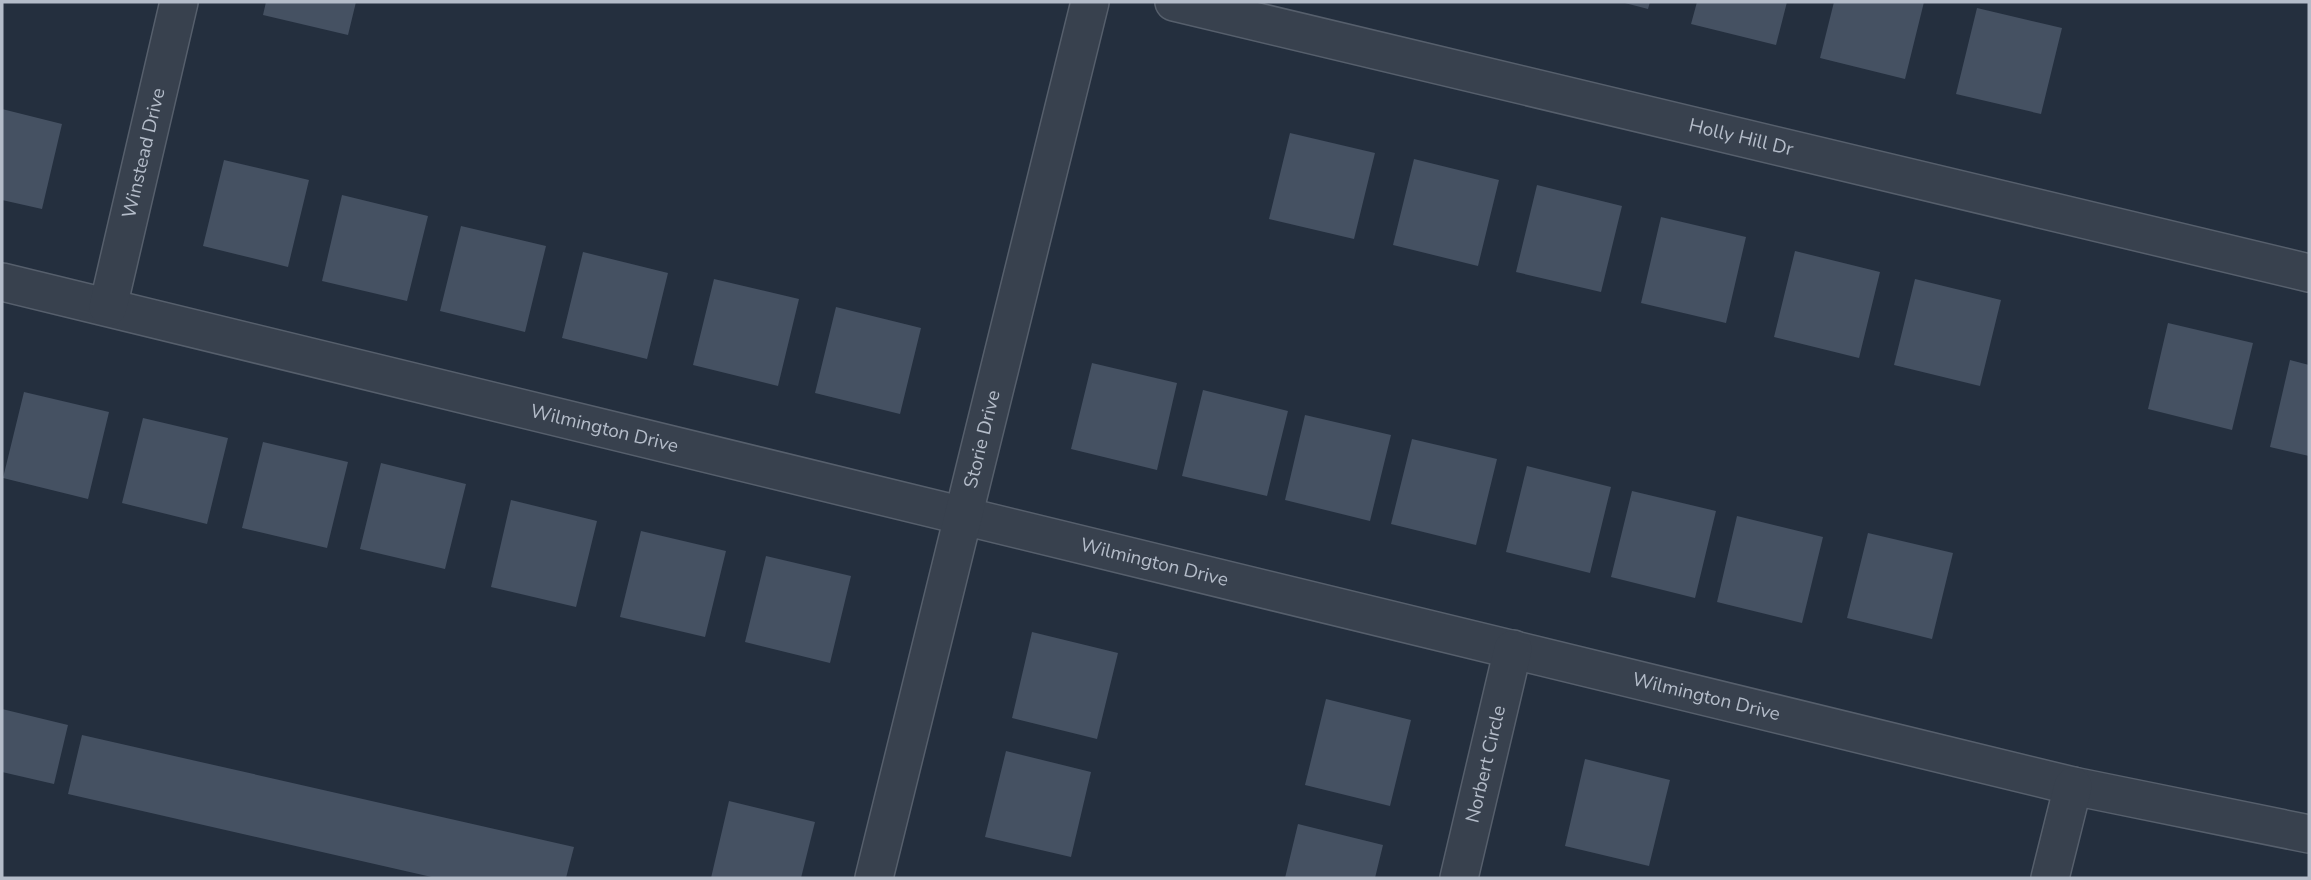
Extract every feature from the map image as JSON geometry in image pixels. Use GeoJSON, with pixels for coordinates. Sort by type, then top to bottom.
{"type":"FeatureCollection","features":[{"type":"Feature","properties":{"kind":"street","name":"Winstead Drive"},"geometry":{"type":"LineString","coordinates":[[108,307],[179,2]]}},
{"type":"Feature","properties":{"kind":"street","name":"Storie Drive"},"geometry":{"type":"LineString","coordinates":[[874,878],[1090,2]]}},
{"type":"Feature","properties":{"kind":"street","name":"Holly Hill Dr"},"geometry":{"type":"LineString","coordinates":[[1174,2],[2309,273]]}},
{"type":"Feature","properties":{"kind":"street","name":"Wilmington Drive"},"geometry":{"type":"LineString","coordinates":[[2,282],[2073,786],[2309,834]]}},
{"type":"Feature","properties":{"kind":"street","name":"Norbert Circle"},"geometry":{"type":"LineString","coordinates":[[1459,878],[1513,649]]}},
{"type":"Feature","properties":{"kind":"street"},"geometry":{"type":"LineString","coordinates":[[2050,878],[2073,786]]}},
{"type":"Feature","properties":{"kind":"building"},"geometry":{"type":"Polygon","coordinates":[[[266,2],[356,2],[348,35],[263,15],[266,2]]]}},
{"type":"Feature","properties":{"kind":"building"},"geometry":{"type":"Polygon","coordinates":[[[1621,2],[1650,2],[1648,9],[1621,2]]]}},
{"type":"Feature","properties":{"kind":"building"},"geometry":{"type":"Polygon","coordinates":[[[1697,2],[1787,2],[1776,45],[1691,24],[1697,2]]]}},
{"type":"Feature","properties":{"kind":"building"},"geometry":{"type":"Polygon","coordinates":[[[1834,2],[1924,2],[1905,79],[1820,58],[1834,2]]]}},
{"type":"Feature","properties":{"kind":"building"},"geometry":{"type":"Polygon","coordinates":[[[1977,8],[2062,28],[2041,114],[1956,94],[1977,8]]]}},
{"type":"Feature","properties":{"kind":"building"},"geometry":{"type":"Polygon","coordinates":[[[2,109],[62,124],[42,209],[2,200],[2,109]]]}},
{"type":"Feature","properties":{"kind":"building"},"geometry":{"type":"Polygon","coordinates":[[[1290,133],[1375,153],[1354,239],[1269,219],[1290,133]]]}},
{"type":"Feature","properties":{"kind":"building"},"geometry":{"type":"Polygon","coordinates":[[[1414,159],[1499,180],[1478,266],[1393,245],[1414,159]]]}},
{"type":"Feature","properties":{"kind":"building"},"geometry":{"type":"Polygon","coordinates":[[[224,160],[309,180],[288,267],[203,246],[224,160]]]}},
{"type":"Feature","properties":{"kind":"building"},"geometry":{"type":"Polygon","coordinates":[[[1537,185],[1622,206],[1601,292],[1516,272],[1537,185]]]}},
{"type":"Feature","properties":{"kind":"building"},"geometry":{"type":"Polygon","coordinates":[[[342,195],[428,216],[407,301],[322,281],[342,195]]]}},
{"type":"Feature","properties":{"kind":"building"},"geometry":{"type":"Polygon","coordinates":[[[1661,217],[1746,237],[1726,323],[1641,303],[1661,217]]]}},
{"type":"Feature","properties":{"kind":"building"},"geometry":{"type":"Polygon","coordinates":[[[461,226],[546,246],[525,332],[440,311],[461,226]]]}},
{"type":"Feature","properties":{"kind":"building"},"geometry":{"type":"Polygon","coordinates":[[[1795,251],[1880,272],[1859,358],[1774,337],[1795,251]]]}},
{"type":"Feature","properties":{"kind":"building"},"geometry":{"type":"Polygon","coordinates":[[[583,252],[668,273],[647,359],[562,338],[583,252]]]}},
{"type":"Feature","properties":{"kind":"building"},"geometry":{"type":"Polygon","coordinates":[[[714,279],[799,299],[778,386],[693,365],[714,279]]]}},
{"type":"Feature","properties":{"kind":"building"},"geometry":{"type":"Polygon","coordinates":[[[1915,279],[2001,300],[1980,386],[1894,365],[1915,279]]]}},
{"type":"Feature","properties":{"kind":"building"},"geometry":{"type":"Polygon","coordinates":[[[836,307],[921,328],[900,414],[815,393],[836,307]]]}},
{"type":"Feature","properties":{"kind":"building"},"geometry":{"type":"Polygon","coordinates":[[[2168,323],[2253,343],[2232,430],[2148,409],[2168,323]]]}},
{"type":"Feature","properties":{"kind":"building"},"geometry":{"type":"Polygon","coordinates":[[[2290,360],[2309,365],[2309,456],[2270,447],[2290,360]]]}},
{"type":"Feature","properties":{"kind":"building"},"geometry":{"type":"Polygon","coordinates":[[[1092,363],[1177,383],[1157,470],[1071,449],[1092,363]]]}},
{"type":"Feature","properties":{"kind":"building"},"geometry":{"type":"Polygon","coordinates":[[[1203,390],[1288,411],[1267,496],[1182,476],[1203,390]]]}},
{"type":"Feature","properties":{"kind":"building"},"geometry":{"type":"Polygon","coordinates":[[[24,392],[109,412],[88,499],[3,478],[24,392]]]}},
{"type":"Feature","properties":{"kind":"building"},"geometry":{"type":"Polygon","coordinates":[[[1305,415],[1391,435],[1370,521],[1285,500],[1305,415]]]}},
{"type":"Feature","properties":{"kind":"building"},"geometry":{"type":"Polygon","coordinates":[[[143,418],[228,438],[207,524],[122,503],[143,418]]]}},
{"type":"Feature","properties":{"kind":"building"},"geometry":{"type":"Polygon","coordinates":[[[1412,439],[1497,459],[1476,545],[1391,524],[1412,439]]]}},
{"type":"Feature","properties":{"kind":"building"},"geometry":{"type":"Polygon","coordinates":[[[263,442],[348,462],[327,548],[242,528],[263,442]]]}},
{"type":"Feature","properties":{"kind":"building"},"geometry":{"type":"Polygon","coordinates":[[[381,463],[466,484],[445,569],[360,549],[381,463]]]}},
{"type":"Feature","properties":{"kind":"building"},"geometry":{"type":"Polygon","coordinates":[[[1527,466],[1611,487],[1590,573],[1506,552],[1527,466]]]}},
{"type":"Feature","properties":{"kind":"building"},"geometry":{"type":"Polygon","coordinates":[[[1632,491],[1716,511],[1695,598],[1611,577],[1632,491]]]}},
{"type":"Feature","properties":{"kind":"building"},"geometry":{"type":"Polygon","coordinates":[[[511,500],[597,521],[576,607],[491,587],[511,500]]]}},
{"type":"Feature","properties":{"kind":"building"},"geometry":{"type":"Polygon","coordinates":[[[1737,516],[1823,537],[1802,623],[1717,602],[1737,516]]]}},
{"type":"Feature","properties":{"kind":"building"},"geometry":{"type":"Polygon","coordinates":[[[641,531],[726,551],[705,637],[620,617],[641,531]]]}},
{"type":"Feature","properties":{"kind":"building"},"geometry":{"type":"Polygon","coordinates":[[[1868,533],[1953,553],[1932,639],[1847,618],[1868,533]]]}},
{"type":"Feature","properties":{"kind":"building"},"geometry":{"type":"Polygon","coordinates":[[[766,556],[851,576],[830,663],[745,642],[766,556]]]}},
{"type":"Feature","properties":{"kind":"building"},"geometry":{"type":"Polygon","coordinates":[[[1032,632],[1118,653],[1097,739],[1012,718],[1032,632]]]}},
{"type":"Feature","properties":{"kind":"building"},"geometry":{"type":"Polygon","coordinates":[[[1326,699],[1411,720],[1390,806],[1305,785],[1326,699]]]}},
{"type":"Feature","properties":{"kind":"building"},"geometry":{"type":"Polygon","coordinates":[[[2,709],[68,725],[54,784],[2,772],[2,709]]]}},
{"type":"Feature","properties":{"kind":"building"},"geometry":{"type":"Polygon","coordinates":[[[82,735],[574,847],[566,878],[436,878],[68,794],[82,735]]]}},
{"type":"Feature","properties":{"kind":"building"},"geometry":{"type":"Polygon","coordinates":[[[1006,751],[1091,772],[1071,857],[985,837],[1006,751]]]}},
{"type":"Feature","properties":{"kind":"building"},"geometry":{"type":"Polygon","coordinates":[[[1585,759],[1670,780],[1649,866],[1565,846],[1585,759]]]}},
{"type":"Feature","properties":{"kind":"building"},"geometry":{"type":"Polygon","coordinates":[[[729,801],[815,822],[801,878],[711,878],[729,801]]]}},
{"type":"Feature","properties":{"kind":"building"},"geometry":{"type":"Polygon","coordinates":[[[1298,824],[1383,845],[1375,878],[1285,878],[1298,824]]]}}]}
